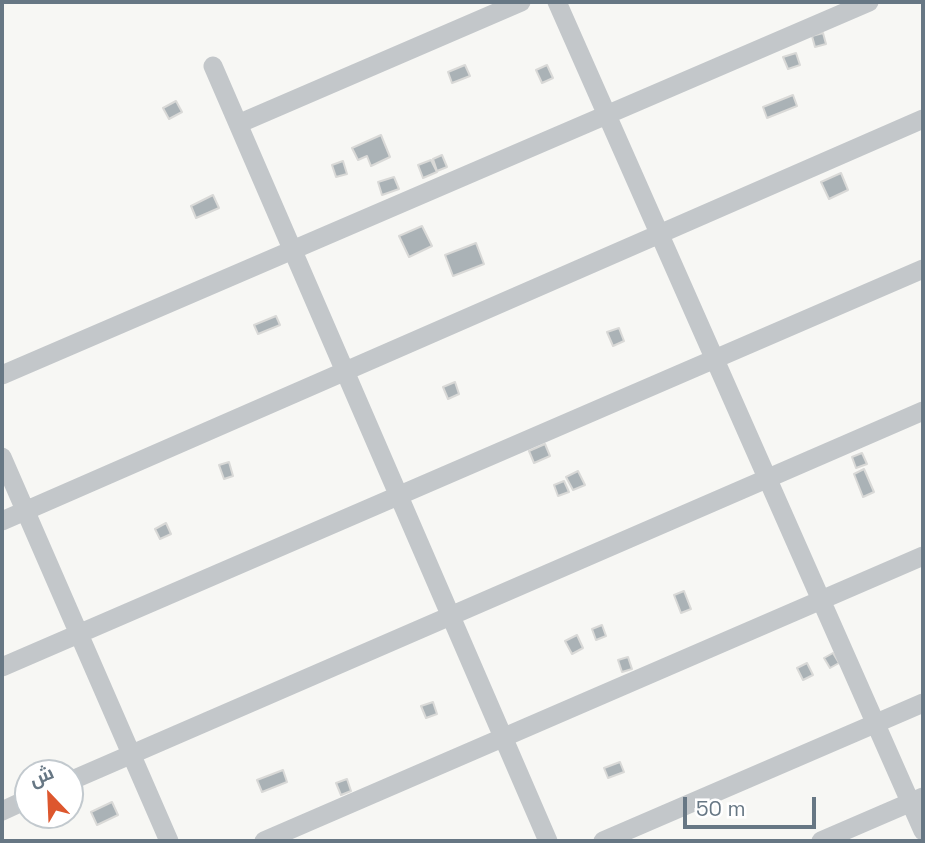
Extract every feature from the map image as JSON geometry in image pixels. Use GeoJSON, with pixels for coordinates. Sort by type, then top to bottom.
{"type":"FeatureCollection","features":[{"type":"Feature","properties":{"kind":"street"},"geometry":{"type":"LineString","coordinates":[[238,124],[521,2]]}},
{"type":"Feature","properties":{"kind":"street"},"geometry":{"type":"LineString","coordinates":[[557,2],[876,723],[917,800],[923,831]]}},
{"type":"Feature","properties":{"kind":"street"},"geometry":{"type":"LineString","coordinates":[[2,375],[869,2]]}},
{"type":"Feature","properties":{"kind":"street"},"geometry":{"type":"LineString","coordinates":[[213,66],[548,841]]}},
{"type":"Feature","properties":{"kind":"street"},"geometry":{"type":"LineString","coordinates":[[2,522],[923,119]]}},
{"type":"Feature","properties":{"kind":"street"},"geometry":{"type":"LineString","coordinates":[[2,667],[923,269]]}},
{"type":"Feature","properties":{"kind":"street"},"geometry":{"type":"LineString","coordinates":[[84,775],[923,411]]}},
{"type":"Feature","properties":{"kind":"street"},"geometry":{"type":"LineString","coordinates":[[2,457],[169,841]]}},
{"type":"Feature","properties":{"kind":"street"},"geometry":{"type":"LineString","coordinates":[[264,841],[923,556]]}},
{"type":"Feature","properties":{"kind":"street"},"geometry":{"type":"LineString","coordinates":[[603,841],[923,703]]}},
{"type":"Feature","properties":{"kind":"street"},"geometry":{"type":"LineString","coordinates":[[821,841],[917,800]]}},
{"type":"Feature","properties":{"kind":"building"},"geometry":{"type":"Polygon","coordinates":[[[823,33],[826,44],[815,47],[812,36],[823,33]]]}},
{"type":"Feature","properties":{"kind":"building"},"geometry":{"type":"Polygon","coordinates":[[[796,53],[800,65],[788,69],[783,57],[796,53]]]}},
{"type":"Feature","properties":{"kind":"building"},"geometry":{"type":"Polygon","coordinates":[[[465,65],[470,76],[452,83],[448,72],[465,65]]]}},
{"type":"Feature","properties":{"kind":"building"},"geometry":{"type":"Polygon","coordinates":[[[547,65],[553,78],[542,83],[536,70],[547,65]]]}},
{"type":"Feature","properties":{"kind":"building"},"geometry":{"type":"Polygon","coordinates":[[[793,95],[797,106],[767,118],[763,107],[793,95]]]}},
{"type":"Feature","properties":{"kind":"building"},"geometry":{"type":"Polygon","coordinates":[[[176,101],[182,112],[169,119],[163,108],[176,101]]]}},
{"type":"Feature","properties":{"kind":"building"},"geometry":{"type":"Polygon","coordinates":[[[381,135],[390,157],[371,166],[367,156],[358,160],[352,148],[381,135]]]}},
{"type":"Feature","properties":{"kind":"building"},"geometry":{"type":"Polygon","coordinates":[[[442,155],[447,167],[437,171],[433,159],[442,155]]]}},
{"type":"Feature","properties":{"kind":"building"},"geometry":{"type":"Polygon","coordinates":[[[431,160],[437,172],[423,178],[418,165],[431,160]]]}},
{"type":"Feature","properties":{"kind":"building"},"geometry":{"type":"Polygon","coordinates":[[[343,161],[347,174],[336,177],[332,165],[343,161]]]}},
{"type":"Feature","properties":{"kind":"building"},"geometry":{"type":"Polygon","coordinates":[[[841,173],[848,190],[829,199],[821,182],[841,173]]]}},
{"type":"Feature","properties":{"kind":"building"},"geometry":{"type":"Polygon","coordinates":[[[394,177],[399,189],[382,195],[378,182],[394,177]]]}},
{"type":"Feature","properties":{"kind":"building"},"geometry":{"type":"Polygon","coordinates":[[[213,195],[219,208],[196,218],[191,206],[213,195]]]}},
{"type":"Feature","properties":{"kind":"building"},"geometry":{"type":"Polygon","coordinates":[[[422,226],[432,246],[409,257],[399,236],[422,226]]]}},
{"type":"Feature","properties":{"kind":"building"},"geometry":{"type":"Polygon","coordinates":[[[476,243],[484,264],[453,276],[445,255],[476,243]]]}},
{"type":"Feature","properties":{"kind":"building"},"geometry":{"type":"Polygon","coordinates":[[[276,316],[280,325],[258,334],[254,325],[276,316]]]}},
{"type":"Feature","properties":{"kind":"building"},"geometry":{"type":"Polygon","coordinates":[[[619,328],[624,341],[613,346],[607,332],[619,328]]]}},
{"type":"Feature","properties":{"kind":"building"},"geometry":{"type":"Polygon","coordinates":[[[455,382],[459,394],[448,399],[443,387],[455,382]]]}},
{"type":"Feature","properties":{"kind":"building"},"geometry":{"type":"Polygon","coordinates":[[[545,444],[550,456],[534,463],[529,451],[545,444]]]}},
{"type":"Feature","properties":{"kind":"building"},"geometry":{"type":"Polygon","coordinates":[[[862,453],[867,464],[856,468],[852,457],[862,453]]]}},
{"type":"Feature","properties":{"kind":"building"},"geometry":{"type":"Polygon","coordinates":[[[229,462],[233,476],[224,479],[219,465],[229,462]]]}},
{"type":"Feature","properties":{"kind":"building"},"geometry":{"type":"Polygon","coordinates":[[[864,469],[874,492],[863,497],[854,474],[864,469]]]}},
{"type":"Feature","properties":{"kind":"building"},"geometry":{"type":"Polygon","coordinates":[[[578,471],[585,485],[573,490],[566,477],[578,471]]]}},
{"type":"Feature","properties":{"kind":"building"},"geometry":{"type":"Polygon","coordinates":[[[564,481],[569,492],[558,496],[554,485],[564,481]]]}},
{"type":"Feature","properties":{"kind":"building"},"geometry":{"type":"Polygon","coordinates":[[[166,523],[171,534],[160,539],[155,529],[166,523]]]}},
{"type":"Feature","properties":{"kind":"building"},"geometry":{"type":"Polygon","coordinates":[[[684,591],[691,609],[681,613],[674,595],[684,591]]]}},
{"type":"Feature","properties":{"kind":"building"},"geometry":{"type":"Polygon","coordinates":[[[602,625],[606,636],[596,640],[592,629],[602,625]]]}},
{"type":"Feature","properties":{"kind":"building"},"geometry":{"type":"Polygon","coordinates":[[[577,635],[583,648],[572,654],[565,641],[577,635]]]}},
{"type":"Feature","properties":{"kind":"building"},"geometry":{"type":"Polygon","coordinates":[[[833,653],[839,663],[830,668],[824,658],[833,653]]]}},
{"type":"Feature","properties":{"kind":"building"},"geometry":{"type":"Polygon","coordinates":[[[628,657],[632,669],[622,672],[618,660],[628,657]]]}},
{"type":"Feature","properties":{"kind":"building"},"geometry":{"type":"Polygon","coordinates":[[[807,663],[813,675],[803,680],[797,668],[807,663]]]}},
{"type":"Feature","properties":{"kind":"building"},"geometry":{"type":"Polygon","coordinates":[[[433,702],[437,714],[426,718],[421,706],[433,702]]]}},
{"type":"Feature","properties":{"kind":"building"},"geometry":{"type":"Polygon","coordinates":[[[620,762],[624,772],[608,778],[604,768],[620,762]]]}},
{"type":"Feature","properties":{"kind":"building"},"geometry":{"type":"Polygon","coordinates":[[[283,770],[287,782],[262,792],[257,780],[283,770]]]}},
{"type":"Feature","properties":{"kind":"building"},"geometry":{"type":"Polygon","coordinates":[[[347,779],[351,791],[341,795],[336,783],[347,779]]]}},
{"type":"Feature","properties":{"kind":"building"},"geometry":{"type":"Polygon","coordinates":[[[112,802],[118,815],[97,825],[91,812],[112,802]]]}}]}
